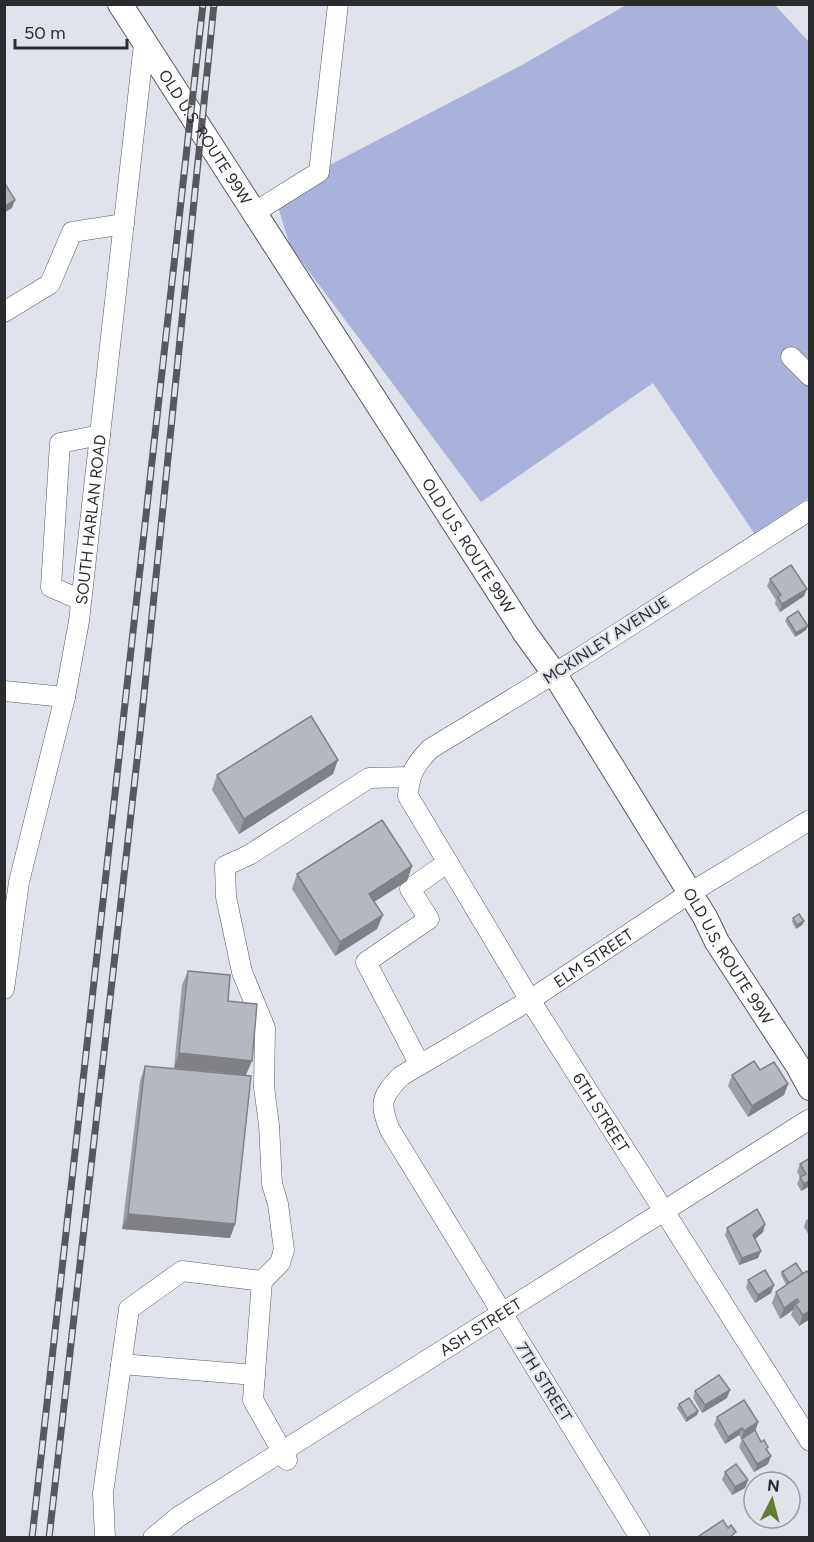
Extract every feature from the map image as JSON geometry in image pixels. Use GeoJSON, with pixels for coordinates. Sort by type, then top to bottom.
{"type":"FeatureCollection","features":[{"type":"Feature","properties":{"kind":"main road","name":"OLD U.S. ROUTE 99W"},"geometry":{"type":"LineString","coordinates":[[120,4],[519,623],[554,673],[690,893],[717,942],[810,1088]]}},
{"type":"Feature","properties":{"kind":"street"},"geometry":{"type":"LineString","coordinates":[[255,212],[319,172],[338,4]]}},
{"type":"Feature","properties":{"kind":"street","name":"SOUTH HARLAN ROAD"},"geometry":{"type":"LineString","coordinates":[[4,989],[19,882],[65,697],[81,600],[144,44]]}},
{"type":"Feature","properties":{"kind":"street"},"geometry":{"type":"LineString","coordinates":[[4,312],[50,284],[72,232],[124,224]]}},
{"type":"Feature","properties":{"kind":"street"},"geometry":{"type":"LineString","coordinates":[[791,357],[810,376]]}},
{"type":"Feature","properties":{"kind":"street"},"geometry":{"type":"LineString","coordinates":[[81,600],[51,587],[60,443],[100,435]]}},
{"type":"Feature","properties":{"kind":"street","name":"MCKINLEY AVENUE"},"geometry":{"type":"LineString","coordinates":[[409,777],[415,765],[430,749],[810,510]]}},
{"type":"Feature","properties":{"kind":"street"},"geometry":{"type":"LineString","coordinates":[[4,692],[65,697]]}},
{"type":"Feature","properties":{"kind":"street"},"geometry":{"type":"LineString","coordinates":[[285,1456],[253,1400],[262,1281],[280,1263],[284,1250],[278,1204],[272,1184],[270,1125],[264,1087],[265,1028],[242,972],[226,897],[225,866],[249,855],[369,778],[409,777]]}},
{"type":"Feature","properties":{"kind":"street","name":"6TH STREET"},"geometry":{"type":"LineString","coordinates":[[409,777],[408,796],[530,1000],[810,1441]]}},
{"type":"Feature","properties":{"kind":"street","name":"ELM STREET"},"geometry":{"type":"LineString","coordinates":[[383,1100],[386,1092],[401,1076],[530,1000],[690,893],[810,820]]}},
{"type":"Feature","properties":{"kind":"street"},"geometry":{"type":"LineString","coordinates":[[420,1065],[366,962],[429,919],[410,889],[448,862]]}},
{"type":"Feature","properties":{"kind":"street","name":"7TH STREET"},"geometry":{"type":"LineString","coordinates":[[383,1100],[384,1114],[390,1130],[640,1538]]}},
{"type":"Feature","properties":{"kind":"street","name":"ASH STREET"},"geometry":{"type":"LineString","coordinates":[[153,1538],[178,1517],[285,1456],[666,1215],[810,1119]]}},
{"type":"Feature","properties":{"kind":"street","name":"ASH STREET"},"geometry":{"type":"LineString","coordinates":[[666,1215],[810,1128]]}},
{"type":"Feature","properties":{"kind":"street"},"geometry":{"type":"LineString","coordinates":[[105,1538],[103,1494],[129,1310],[182,1271],[262,1281]]}},
{"type":"Feature","properties":{"kind":"street"},"geometry":{"type":"LineString","coordinates":[[121,1364],[255,1376]]}},
{"type":"Feature","properties":{"kind":"street","name":"ASH STREET"},"geometry":{"type":"LineString","coordinates":[[167,1538],[285,1456]]}},
{"type":"Feature","properties":{"kind":"shaded area"},"geometry":{"type":"Polygon","coordinates":[[[626,5],[775,5],[809,42],[809,498],[754,533],[653,383],[481,502],[290,246],[274,194],[522,65],[626,5]]]}},
{"type":"Feature","properties":{"kind":"building"},"geometry":{"type":"Polygon","coordinates":[[[4,182],[15,200],[4,207],[4,182]]]}},
{"type":"Feature","properties":{"kind":"building"},"geometry":{"type":"Polygon","coordinates":[[[791,565],[807,589],[782,604],[778,597],[781,595],[770,579],[791,565]]]}},
{"type":"Feature","properties":{"kind":"building"},"geometry":{"type":"Polygon","coordinates":[[[798,611],[808,626],[796,633],[787,618],[798,611]]]}},
{"type":"Feature","properties":{"kind":"building"},"geometry":{"type":"Polygon","coordinates":[[[311,716],[338,760],[244,819],[217,775],[311,716]]]}},
{"type":"Feature","properties":{"kind":"building"},"geometry":{"type":"Polygon","coordinates":[[[382,820],[412,866],[369,894],[383,915],[340,942],[297,874],[382,820]]]}},
{"type":"Feature","properties":{"kind":"building"},"geometry":{"type":"Polygon","coordinates":[[[799,914],[804,921],[797,925],[793,918],[799,914]]]}},
{"type":"Feature","properties":{"kind":"building"},"geometry":{"type":"Polygon","coordinates":[[[188,971],[230,975],[228,1001],[257,1004],[252,1061],[179,1053],[188,971]]]}},
{"type":"Feature","properties":{"kind":"building"},"geometry":{"type":"Polygon","coordinates":[[[754,1061],[760,1070],[774,1062],[788,1084],[752,1106],[732,1075],[754,1061]]]}},
{"type":"Feature","properties":{"kind":"building"},"geometry":{"type":"Polygon","coordinates":[[[145,1066],[251,1076],[235,1224],[128,1214],[145,1066]]]}},
{"type":"Feature","properties":{"kind":"building"},"geometry":{"type":"Polygon","coordinates":[[[810,1158],[810,1180],[804,1184],[800,1177],[806,1174],[800,1164],[810,1158]]]}},
{"type":"Feature","properties":{"kind":"building"},"geometry":{"type":"Polygon","coordinates":[[[757,1209],[765,1224],[753,1235],[761,1251],[742,1258],[727,1228],[757,1209]]]}},
{"type":"Feature","properties":{"kind":"building"},"geometry":{"type":"Polygon","coordinates":[[[796,1263],[803,1274],[789,1283],[782,1272],[796,1263]]]}},
{"type":"Feature","properties":{"kind":"building"},"geometry":{"type":"Polygon","coordinates":[[[765,1270],[774,1285],[758,1295],[748,1280],[765,1270]]]}},
{"type":"Feature","properties":{"kind":"building"},"geometry":{"type":"Polygon","coordinates":[[[807,1271],[810,1275],[810,1311],[803,1315],[795,1304],[799,1302],[797,1299],[784,1308],[776,1292],[807,1271]]]}},
{"type":"Feature","properties":{"kind":"building"},"geometry":{"type":"Polygon","coordinates":[[[719,1375],[730,1390],[705,1405],[695,1391],[719,1375]]]}},
{"type":"Feature","properties":{"kind":"building"},"geometry":{"type":"Polygon","coordinates":[[[689,1398],[698,1411],[687,1418],[679,1404],[689,1398]]]}},
{"type":"Feature","properties":{"kind":"building"},"geometry":{"type":"Polygon","coordinates":[[[744,1400],[758,1422],[728,1437],[717,1417],[744,1400]]]}},
{"type":"Feature","properties":{"kind":"building"},"geometry":{"type":"Polygon","coordinates":[[[755,1430],[761,1442],[764,1440],[771,1456],[757,1464],[742,1439],[755,1430]]]}},
{"type":"Feature","properties":{"kind":"building"},"geometry":{"type":"Polygon","coordinates":[[[736,1464],[742,1472],[742,1483],[735,1487],[725,1472],[736,1464]]]}},
{"type":"Feature","properties":{"kind":"building"},"geometry":{"type":"Polygon","coordinates":[[[723,1520],[728,1528],[731,1525],[736,1532],[729,1538],[696,1538],[723,1520]]]}},
{"type":"Feature","properties":{"kind":"railway"},"geometry":{"type":"LineString","coordinates":[[32,1538],[203,4]]}},
{"type":"Feature","properties":{"kind":"railway"},"geometry":{"type":"LineString","coordinates":[[49,1538],[140,734],[214,4]]}}]}
